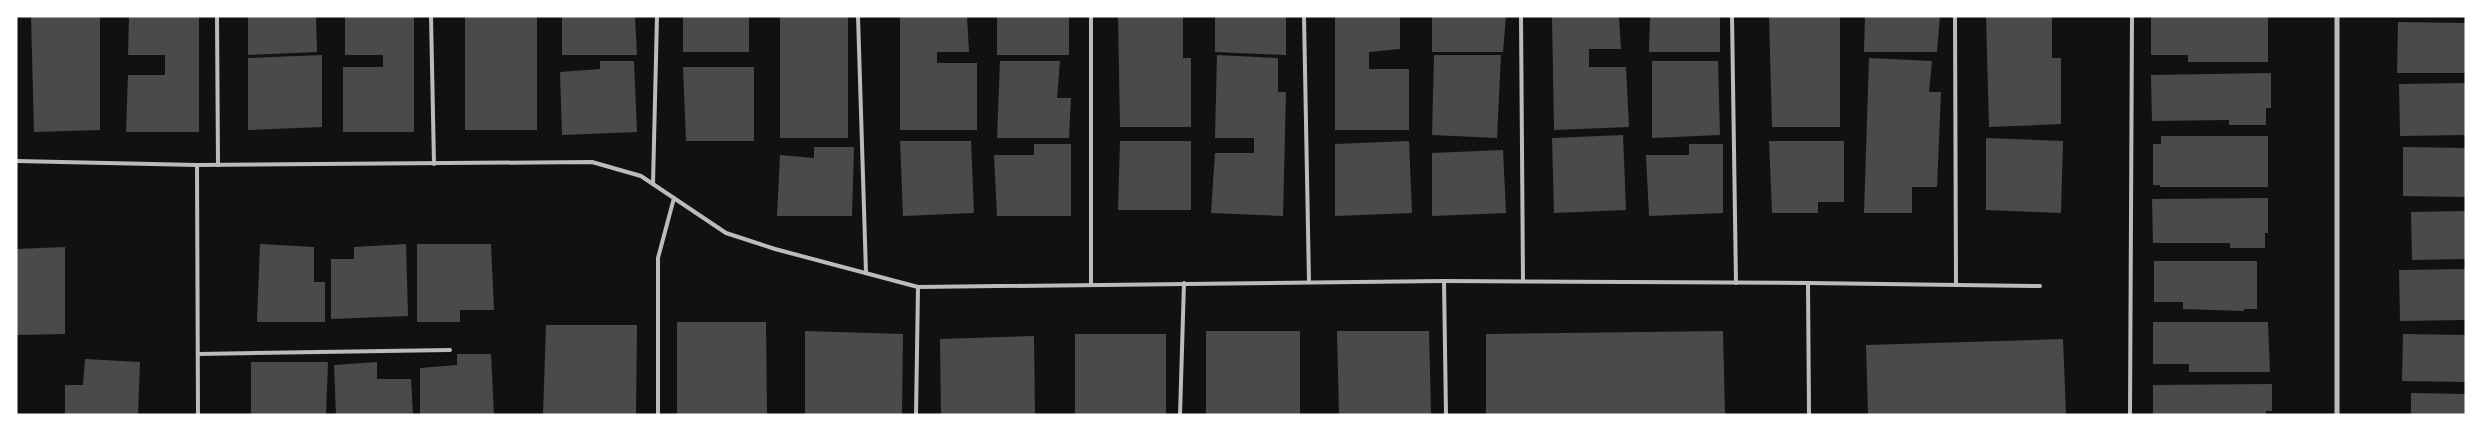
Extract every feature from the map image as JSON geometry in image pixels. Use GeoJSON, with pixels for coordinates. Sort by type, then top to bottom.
{"type":"FeatureCollection","features":[{"type":"Feature","properties":{"kind":"street"},"geometry":{"type":"LineString","coordinates":[[2336,415],[2337,16]]}},
{"type":"Feature","properties":{"kind":"lane"},"geometry":{"type":"LineString","coordinates":[[217,16],[218,165]]}},
{"type":"Feature","properties":{"kind":"lane"},"geometry":{"type":"LineString","coordinates":[[431,16],[434,164]]}},
{"type":"Feature","properties":{"kind":"lane"},"geometry":{"type":"LineString","coordinates":[[653,184],[657,16]]}},
{"type":"Feature","properties":{"kind":"lane"},"geometry":{"type":"LineString","coordinates":[[858,16],[866,273]]}},
{"type":"Feature","properties":{"kind":"lane"},"geometry":{"type":"LineString","coordinates":[[1091,16],[1091,284]]}},
{"type":"Feature","properties":{"kind":"lane"},"geometry":{"type":"LineString","coordinates":[[1304,16],[1309,282]]}},
{"type":"Feature","properties":{"kind":"lane"},"geometry":{"type":"LineString","coordinates":[[1521,16],[1523,281]]}},
{"type":"Feature","properties":{"kind":"lane"},"geometry":{"type":"LineString","coordinates":[[1732,16],[1736,283]]}},
{"type":"Feature","properties":{"kind":"lane"},"geometry":{"type":"LineString","coordinates":[[1955,16],[1956,285]]}},
{"type":"Feature","properties":{"kind":"lane"},"geometry":{"type":"LineString","coordinates":[[2130,415],[2132,16]]}},
{"type":"Feature","properties":{"kind":"lane"},"geometry":{"type":"LineString","coordinates":[[16,161],[197,165],[592,162],[641,176],[726,233],[775,249],[918,287],[1444,281],[2040,286]]}},
{"type":"Feature","properties":{"kind":"lane"},"geometry":{"type":"LineString","coordinates":[[197,165],[198,415]]}},
{"type":"Feature","properties":{"kind":"lane"},"geometry":{"type":"LineString","coordinates":[[658,415],[658,258],[674,198]]}},
{"type":"Feature","properties":{"kind":"lane"},"geometry":{"type":"LineString","coordinates":[[1444,281],[1446,415]]}},
{"type":"Feature","properties":{"kind":"lane"},"geometry":{"type":"LineString","coordinates":[[1180,415],[1184,283]]}},
{"type":"Feature","properties":{"kind":"lane"},"geometry":{"type":"LineString","coordinates":[[1808,283],[1809,415]]}},
{"type":"Feature","properties":{"kind":"lane"},"geometry":{"type":"LineString","coordinates":[[916,415],[918,287]]}},
{"type":"Feature","properties":{"kind":"lane"},"geometry":{"type":"LineString","coordinates":[[198,354],[450,350]]}},
{"type":"Feature","properties":{"kind":"building"},"geometry":{"type":"Polygon","coordinates":[[[31,16],[100,16],[100,130],[34,132],[31,16]]]}},
{"type":"Feature","properties":{"kind":"building"},"geometry":{"type":"Polygon","coordinates":[[[129,16],[199,16],[199,132],[126,132],[128,75],[165,75],[165,55],[128,55],[129,16]]]}},
{"type":"Feature","properties":{"kind":"building"},"geometry":{"type":"Polygon","coordinates":[[[248,16],[316,16],[317,52],[248,55],[248,16]]]}},
{"type":"Feature","properties":{"kind":"building"},"geometry":{"type":"Polygon","coordinates":[[[345,16],[414,16],[414,132],[343,132],[343,67],[383,67],[383,55],[345,55],[345,16]]]}},
{"type":"Feature","properties":{"kind":"building"},"geometry":{"type":"Polygon","coordinates":[[[465,16],[537,16],[537,130],[465,130],[465,16]]]}},
{"type":"Feature","properties":{"kind":"building"},"geometry":{"type":"Polygon","coordinates":[[[562,16],[635,16],[637,55],[562,55],[562,16]]]}},
{"type":"Feature","properties":{"kind":"building"},"geometry":{"type":"Polygon","coordinates":[[[683,16],[749,16],[749,52],[683,52],[683,16]]]}},
{"type":"Feature","properties":{"kind":"building"},"geometry":{"type":"Polygon","coordinates":[[[780,16],[848,16],[848,138],[780,138],[780,16]]]}},
{"type":"Feature","properties":{"kind":"building"},"geometry":{"type":"Polygon","coordinates":[[[900,16],[967,16],[969,52],[937,52],[937,63],[977,63],[977,130],[900,130],[900,16]]]}},
{"type":"Feature","properties":{"kind":"building"},"geometry":{"type":"Polygon","coordinates":[[[997,16],[1069,16],[1069,55],[997,55],[997,16]]]}},
{"type":"Feature","properties":{"kind":"building"},"geometry":{"type":"Polygon","coordinates":[[[1118,16],[1183,16],[1183,58],[1191,58],[1191,127],[1120,127],[1118,16]]]}},
{"type":"Feature","properties":{"kind":"building"},"geometry":{"type":"Polygon","coordinates":[[[1215,16],[1286,16],[1286,55],[1215,52],[1215,16]]]}},
{"type":"Feature","properties":{"kind":"building"},"geometry":{"type":"Polygon","coordinates":[[[1335,16],[1400,16],[1400,49],[1369,52],[1369,69],[1409,69],[1409,130],[1335,130],[1335,16]]]}},
{"type":"Feature","properties":{"kind":"building"},"geometry":{"type":"Polygon","coordinates":[[[1432,16],[1506,16],[1503,52],[1432,52],[1432,16]]]}},
{"type":"Feature","properties":{"kind":"building"},"geometry":{"type":"Polygon","coordinates":[[[1552,16],[1619,16],[1621,49],[1589,49],[1589,67],[1626,67],[1629,127],[1554,130],[1552,16]]]}},
{"type":"Feature","properties":{"kind":"building"},"geometry":{"type":"Polygon","coordinates":[[[1650,16],[1720,16],[1720,52],[1649,52],[1650,16]]]}},
{"type":"Feature","properties":{"kind":"building"},"geometry":{"type":"Polygon","coordinates":[[[1769,16],[1840,16],[1840,127],[1772,127],[1769,16]]]}},
{"type":"Feature","properties":{"kind":"building"},"geometry":{"type":"Polygon","coordinates":[[[1865,16],[1940,16],[1937,52],[1864,52],[1865,16]]]}},
{"type":"Feature","properties":{"kind":"building"},"geometry":{"type":"Polygon","coordinates":[[[1986,16],[2052,16],[2052,58],[2061,58],[2061,124],[1989,127],[1986,16]]]}},
{"type":"Feature","properties":{"kind":"building"},"geometry":{"type":"Polygon","coordinates":[[[2151,16],[2268,16],[2268,62],[2188,62],[2188,55],[2151,55],[2151,16]]]}},
{"type":"Feature","properties":{"kind":"building"},"geometry":{"type":"Polygon","coordinates":[[[2398,22],[2466,23],[2466,73],[2397,73],[2398,22]]]}},
{"type":"Feature","properties":{"kind":"building"},"geometry":{"type":"Polygon","coordinates":[[[322,55],[322,127],[248,130],[248,58],[322,55]]]}},
{"type":"Feature","properties":{"kind":"building"},"geometry":{"type":"Polygon","coordinates":[[[1217,55],[1278,58],[1278,92],[1286,92],[1283,216],[1211,213],[1215,153],[1254,153],[1254,138],[1215,138],[1217,55]]]}},
{"type":"Feature","properties":{"kind":"building"},"geometry":{"type":"Polygon","coordinates":[[[1434,55],[1501,55],[1497,138],[1432,135],[1434,55]]]}},
{"type":"Feature","properties":{"kind":"building"},"geometry":{"type":"Polygon","coordinates":[[[1869,58],[1932,61],[1929,92],[1941,92],[1937,187],[1912,187],[1912,213],[1864,213],[1869,58]]]}},
{"type":"Feature","properties":{"kind":"building"},"geometry":{"type":"Polygon","coordinates":[[[600,61],[634,61],[637,132],[562,135],[560,72],[600,69],[600,61]]]}},
{"type":"Feature","properties":{"kind":"building"},"geometry":{"type":"Polygon","coordinates":[[[1000,61],[1060,61],[1057,98],[1071,98],[1069,138],[997,138],[1000,61]]]}},
{"type":"Feature","properties":{"kind":"building"},"geometry":{"type":"Polygon","coordinates":[[[1652,61],[1718,61],[1720,135],[1652,138],[1652,61]]]}},
{"type":"Feature","properties":{"kind":"building"},"geometry":{"type":"Polygon","coordinates":[[[683,67],[754,67],[754,141],[686,141],[683,67]]]}},
{"type":"Feature","properties":{"kind":"building"},"geometry":{"type":"Polygon","coordinates":[[[2271,73],[2271,108],[2266,108],[2266,125],[2229,125],[2229,120],[2152,121],[2151,75],[2271,73]]]}},
{"type":"Feature","properties":{"kind":"building"},"geometry":{"type":"Polygon","coordinates":[[[2466,83],[2466,135],[2400,136],[2399,84],[2466,83]]]}},
{"type":"Feature","properties":{"kind":"building"},"geometry":{"type":"Polygon","coordinates":[[[1623,135],[1626,210],[1554,213],[1552,138],[1623,135]]]}},
{"type":"Feature","properties":{"kind":"building"},"geometry":{"type":"Polygon","coordinates":[[[2161,136],[2268,136],[2268,187],[2160,187],[2160,185],[2153,185],[2153,144],[2161,144],[2161,136]]]}},
{"type":"Feature","properties":{"kind":"building"},"geometry":{"type":"Polygon","coordinates":[[[1986,138],[2063,141],[2061,213],[1986,210],[1986,138]]]}},
{"type":"Feature","properties":{"kind":"building"},"geometry":{"type":"Polygon","coordinates":[[[900,141],[971,141],[974,213],[903,216],[900,141]]]}},
{"type":"Feature","properties":{"kind":"building"},"geometry":{"type":"Polygon","coordinates":[[[1120,141],[1191,141],[1191,210],[1118,210],[1120,141]]]}},
{"type":"Feature","properties":{"kind":"building"},"geometry":{"type":"Polygon","coordinates":[[[1409,141],[1412,213],[1335,216],[1335,144],[1409,141]]]}},
{"type":"Feature","properties":{"kind":"building"},"geometry":{"type":"Polygon","coordinates":[[[1769,141],[1844,141],[1844,202],[1818,202],[1818,213],[1772,213],[1769,141]]]}},
{"type":"Feature","properties":{"kind":"building"},"geometry":{"type":"Polygon","coordinates":[[[1034,144],[1071,144],[1071,216],[997,216],[994,155],[1034,155],[1034,144]]]}},
{"type":"Feature","properties":{"kind":"building"},"geometry":{"type":"Polygon","coordinates":[[[1689,144],[1723,144],[1723,213],[1649,216],[1646,155],[1689,155],[1689,144]]]}},
{"type":"Feature","properties":{"kind":"building"},"geometry":{"type":"Polygon","coordinates":[[[814,147],[854,147],[852,216],[777,216],[780,155],[814,158],[814,147]]]}},
{"type":"Feature","properties":{"kind":"building"},"geometry":{"type":"Polygon","coordinates":[[[2403,147],[2466,148],[2466,197],[2403,196],[2403,147]]]}},
{"type":"Feature","properties":{"kind":"building"},"geometry":{"type":"Polygon","coordinates":[[[1503,150],[1506,213],[1432,216],[1432,153],[1503,150]]]}},
{"type":"Feature","properties":{"kind":"building"},"geometry":{"type":"Polygon","coordinates":[[[2268,198],[2268,233],[2265,233],[2265,248],[2230,248],[2230,243],[2153,243],[2152,199],[2268,198]]]}},
{"type":"Feature","properties":{"kind":"building"},"geometry":{"type":"Polygon","coordinates":[[[2466,211],[2466,259],[2412,260],[2411,212],[2466,211]]]}},
{"type":"Feature","properties":{"kind":"building"},"geometry":{"type":"Polygon","coordinates":[[[260,244],[314,247],[314,282],[325,282],[325,322],[257,322],[260,244]]]}},
{"type":"Feature","properties":{"kind":"building"},"geometry":{"type":"Polygon","coordinates":[[[406,244],[408,316],[331,319],[331,259],[354,259],[354,247],[406,244]]]}},
{"type":"Feature","properties":{"kind":"building"},"geometry":{"type":"Polygon","coordinates":[[[417,244],[491,244],[494,310],[460,310],[460,322],[417,322],[417,244]]]}},
{"type":"Feature","properties":{"kind":"building"},"geometry":{"type":"Polygon","coordinates":[[[65,247],[65,334],[16,335],[16,249],[65,247]]]}},
{"type":"Feature","properties":{"kind":"building"},"geometry":{"type":"Polygon","coordinates":[[[2154,261],[2257,261],[2257,309],[2244,309],[2244,311],[2183,309],[2183,302],[2154,302],[2154,261]]]}},
{"type":"Feature","properties":{"kind":"building"},"geometry":{"type":"Polygon","coordinates":[[[2466,269],[2466,320],[2400,321],[2399,270],[2466,269]]]}},
{"type":"Feature","properties":{"kind":"building"},"geometry":{"type":"Polygon","coordinates":[[[677,322],[766,322],[767,415],[677,415],[677,322]]]}},
{"type":"Feature","properties":{"kind":"building"},"geometry":{"type":"Polygon","coordinates":[[[2153,322],[2268,322],[2270,372],[2189,372],[2189,364],[2153,364],[2153,322]]]}},
{"type":"Feature","properties":{"kind":"building"},"geometry":{"type":"Polygon","coordinates":[[[546,325],[637,325],[636,415],[543,415],[546,325]]]}},
{"type":"Feature","properties":{"kind":"building"},"geometry":{"type":"Polygon","coordinates":[[[805,331],[903,334],[902,415],[805,415],[805,331]]]}},
{"type":"Feature","properties":{"kind":"building"},"geometry":{"type":"Polygon","coordinates":[[[1206,331],[1300,331],[1300,415],[1206,415],[1206,331]]]}},
{"type":"Feature","properties":{"kind":"building"},"geometry":{"type":"Polygon","coordinates":[[[1337,331],[1429,331],[1431,415],[1339,415],[1337,331]]]}},
{"type":"Feature","properties":{"kind":"building"},"geometry":{"type":"Polygon","coordinates":[[[1723,331],[1725,415],[1486,415],[1486,334],[1723,331]]]}},
{"type":"Feature","properties":{"kind":"building"},"geometry":{"type":"Polygon","coordinates":[[[1075,334],[1166,334],[1166,415],[1075,415],[1075,334]]]}},
{"type":"Feature","properties":{"kind":"building"},"geometry":{"type":"Polygon","coordinates":[[[2403,334],[2466,335],[2466,382],[2402,381],[2403,334]]]}},
{"type":"Feature","properties":{"kind":"building"},"geometry":{"type":"Polygon","coordinates":[[[1034,336],[1035,415],[941,415],[940,339],[1034,336]]]}},
{"type":"Feature","properties":{"kind":"building"},"geometry":{"type":"Polygon","coordinates":[[[2063,339],[2066,415],[1868,415],[1866,345],[2063,339]]]}},
{"type":"Feature","properties":{"kind":"building"},"geometry":{"type":"Polygon","coordinates":[[[457,354],[491,354],[494,415],[420,415],[420,368],[457,365],[457,354]]]}},
{"type":"Feature","properties":{"kind":"building"},"geometry":{"type":"Polygon","coordinates":[[[85,359],[140,362],[138,415],[65,415],[65,385],[83,385],[85,359]]]}},
{"type":"Feature","properties":{"kind":"building"},"geometry":{"type":"Polygon","coordinates":[[[251,362],[328,362],[326,415],[251,415],[251,362]]]}},
{"type":"Feature","properties":{"kind":"building"},"geometry":{"type":"Polygon","coordinates":[[[377,362],[377,379],[411,379],[413,415],[336,415],[334,365],[377,362]]]}},
{"type":"Feature","properties":{"kind":"building"},"geometry":{"type":"Polygon","coordinates":[[[2272,384],[2272,411],[2266,411],[2266,415],[2153,415],[2153,385],[2272,384]]]}},
{"type":"Feature","properties":{"kind":"building"},"geometry":{"type":"Polygon","coordinates":[[[2411,393],[2466,394],[2466,415],[2411,415],[2411,393]]]}}]}
